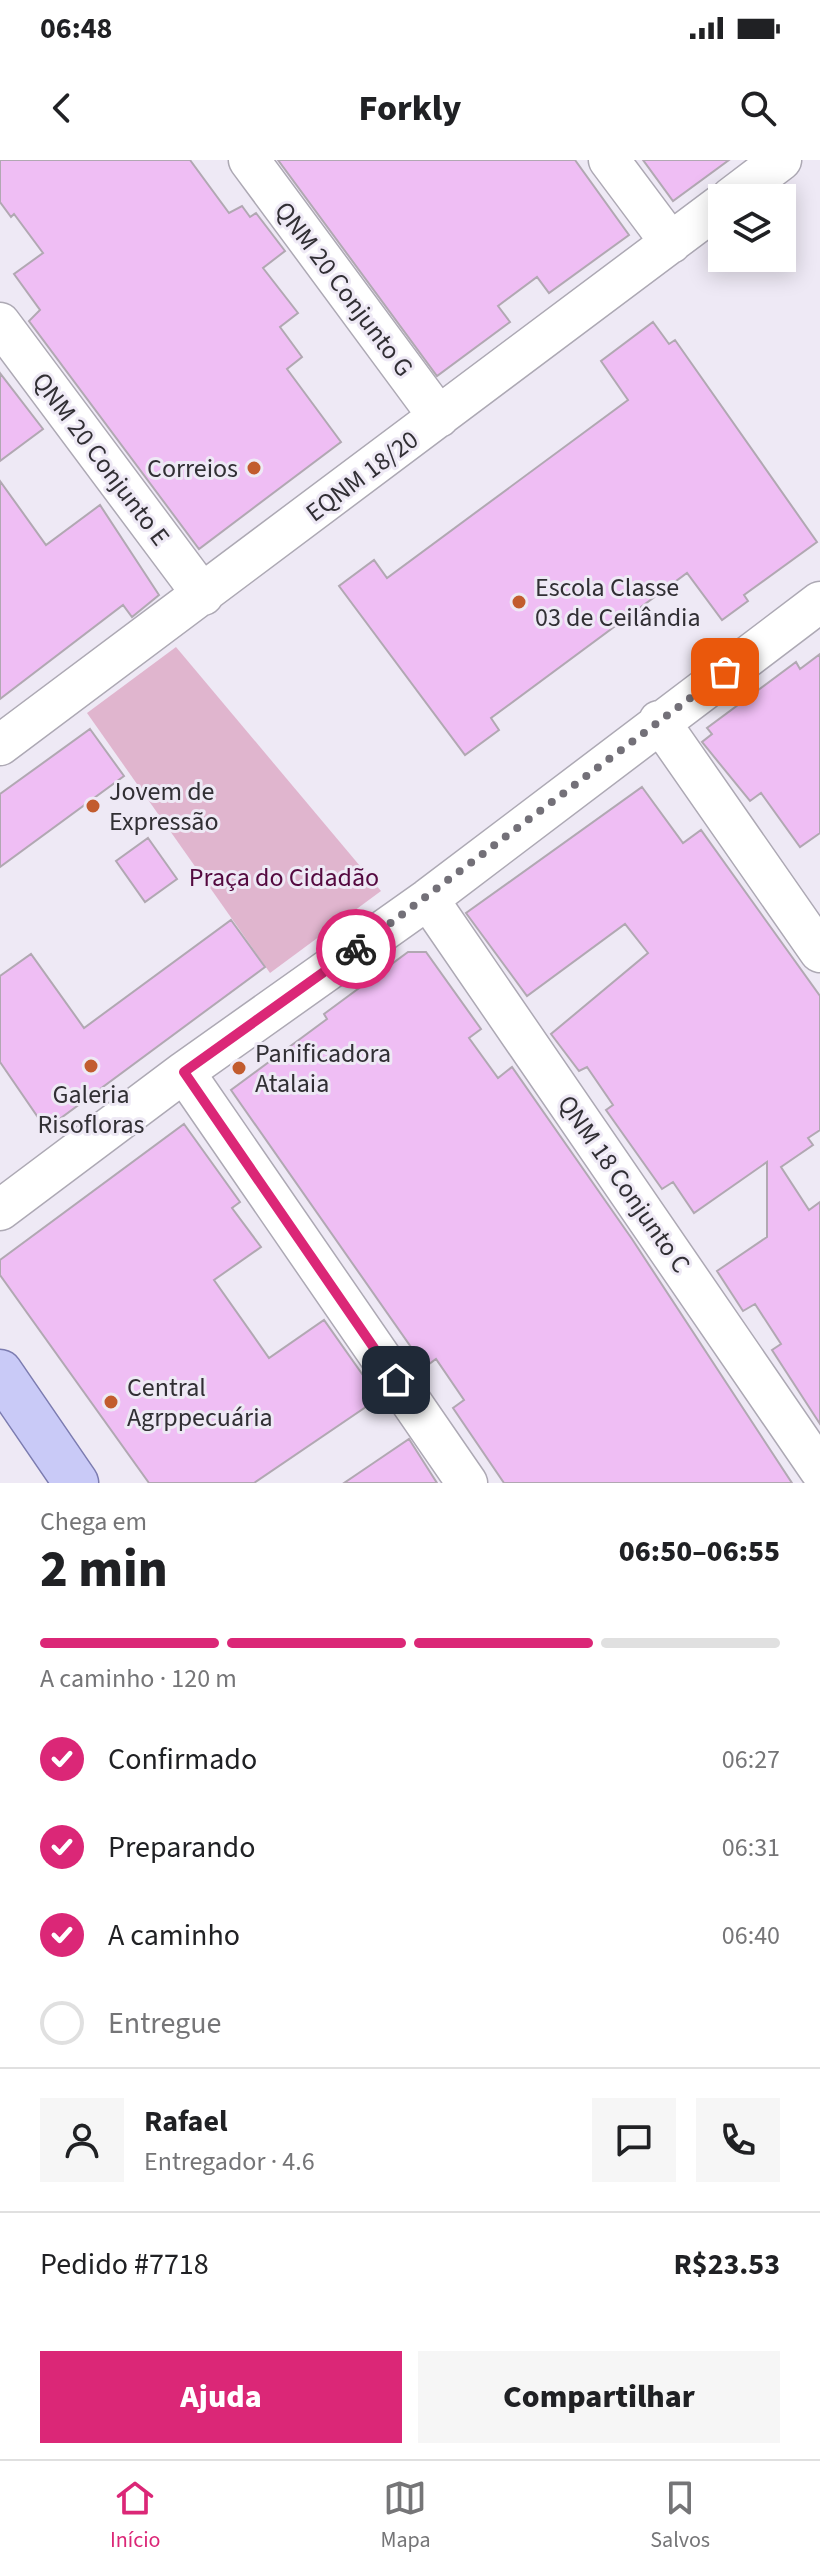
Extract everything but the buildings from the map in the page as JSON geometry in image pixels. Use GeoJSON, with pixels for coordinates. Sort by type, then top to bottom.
{"type":"FeatureCollection","features":[{"type":"Feature","properties":{"kind":"main road"},"geometry":{"type":"LineString","coordinates":[[0,1372],[76,1483]]}},
{"type":"Feature","properties":{"kind":"street","name":"QNM 20 Conjunto G"},"geometry":{"type":"LineString","coordinates":[[249,160],[439,417]]}},
{"type":"Feature","properties":{"kind":"street"},"geometry":{"type":"LineString","coordinates":[[609,160],[671,243]]}},
{"type":"Feature","properties":{"kind":"street"},"geometry":{"type":"LineString","coordinates":[[749,184],[781,160]]}},
{"type":"Feature","properties":{"kind":"street","name":"EQNM 18/20"},"geometry":{"type":"LineString","coordinates":[[0,745],[708,215]]}},
{"type":"Feature","properties":{"kind":"street","name":"QNM 20 Conjunto E"},"geometry":{"type":"LineString","coordinates":[[0,323],[203,595]]}},
{"type":"Feature","properties":{"kind":"street"},"geometry":{"type":"LineString","coordinates":[[0,1210],[184,1072],[428,899],[820,602]]}},
{"type":"Feature","properties":{"kind":"street"},"geometry":{"type":"LineString","coordinates":[[659,721],[820,952]]}},
{"type":"Feature","properties":{"kind":"street","name":"QNM 18 Conjunto C"},"geometry":{"type":"LineString","coordinates":[[428,899],[820,1470]]}},
{"type":"Feature","properties":{"kind":"street"},"geometry":{"type":"LineString","coordinates":[[184,1072],[467,1483]]}},
{"type":"Feature","properties":{"kind":"green space","name":"Praça do Cidadão"},"geometry":{"type":"Polygon","coordinates":[[[176,647],[381,891],[270,973],[87,713],[176,647]]]}},
{"type":"Feature","properties":{"kind":"way so far"},"geometry":{"type":"LineString","coordinates":[[356,949],[428,899],[725,672]]}},
{"type":"Feature","properties":{"kind":"place","name":"Correios"},"geometry":{"type":"Point","coordinates":[254,468]}},
{"type":"Feature","properties":{"kind":"place","name":"Escola Classe 03 de Ceilândia"},"geometry":{"type":"Point","coordinates":[519,602]}},
{"type":"Feature","properties":{"kind":"place","name":"Jovem de Expressão"},"geometry":{"type":"Point","coordinates":[93,806]}},
{"type":"Feature","properties":{"kind":"place","name":"Galeria Risofloras"},"geometry":{"type":"Point","coordinates":[91,1066]}},
{"type":"Feature","properties":{"kind":"place","name":"Panificadora Atalaia"},"geometry":{"type":"Point","coordinates":[239,1068]}},
{"type":"Feature","properties":{"kind":"place","name":"Central Agrppecuária"},"geometry":{"type":"Point","coordinates":[111,1402]}},
{"type":"Feature","properties":{"kind":"route"},"geometry":{"type":"LineString","coordinates":[[356,949],[184,1072],[396,1380]]}}]}
